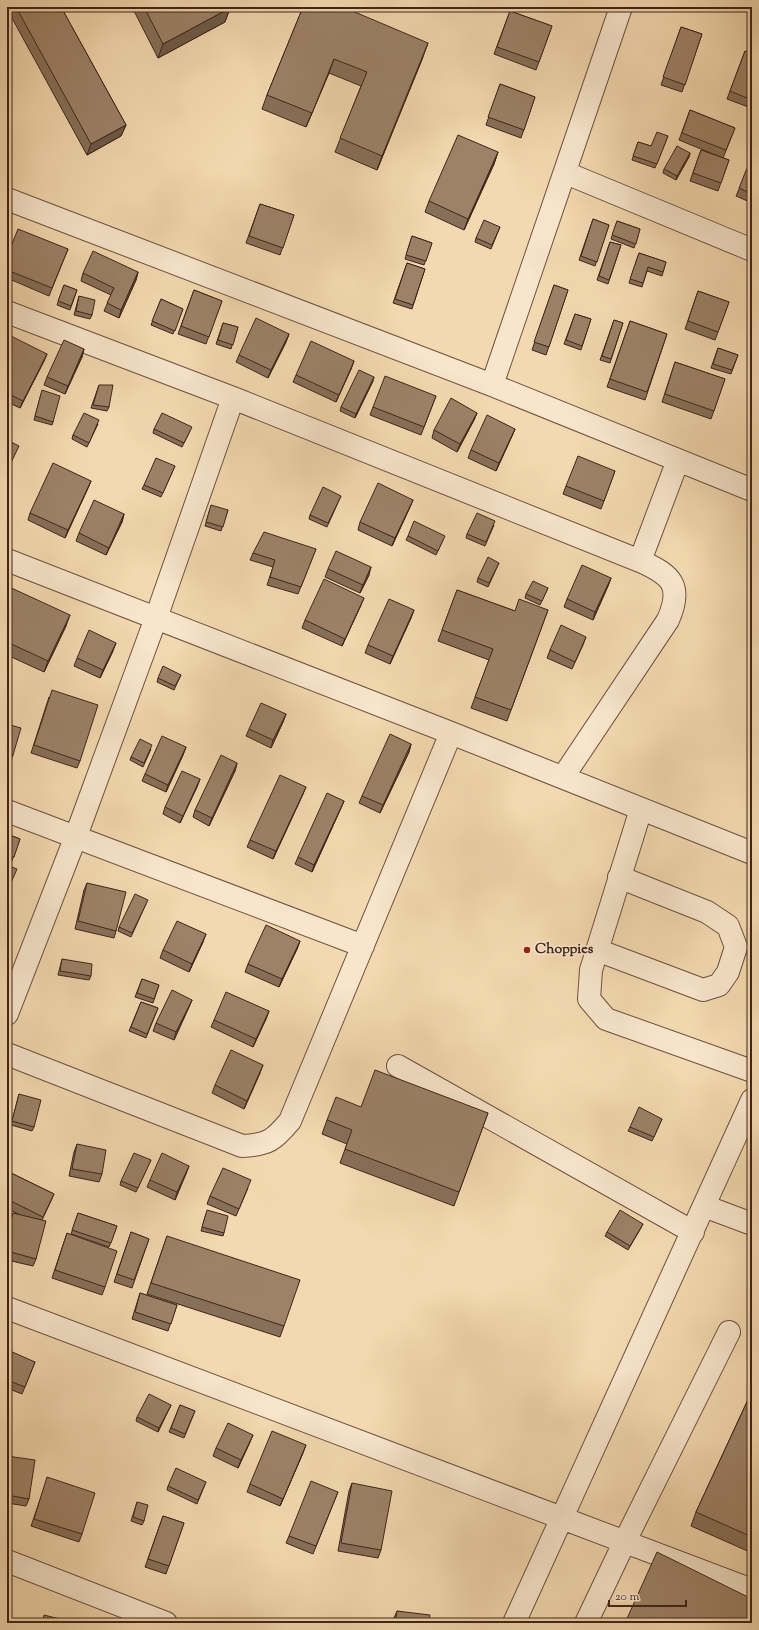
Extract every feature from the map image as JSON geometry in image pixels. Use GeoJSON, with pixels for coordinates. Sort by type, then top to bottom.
{"type":"FeatureCollection","features":[{"type":"Feature","properties":{"kind":"street"},"geometry":{"type":"LineString","coordinates":[[492,385],[566,174],[621,7]]}},
{"type":"Feature","properties":{"kind":"street"},"geometry":{"type":"LineString","coordinates":[[566,174],[752,250]]}},
{"type":"Feature","properties":{"kind":"street"},"geometry":{"type":"LineString","coordinates":[[7,199],[492,385],[752,490]]}},
{"type":"Feature","properties":{"kind":"street"},"geometry":{"type":"LineString","coordinates":[[7,312],[233,398],[640,561],[658,569],[669,578],[675,590],[674,606],[668,620],[563,778]]}},
{"type":"Feature","properties":{"kind":"street"},"geometry":{"type":"LineString","coordinates":[[7,1014],[76,836],[156,618],[233,398]]}},
{"type":"Feature","properties":{"kind":"street"},"geometry":{"type":"LineString","coordinates":[[640,561],[678,460]]}},
{"type":"Feature","properties":{"kind":"street"},"geometry":{"type":"LineString","coordinates":[[7,560],[451,733],[752,853]]}},
{"type":"Feature","properties":{"kind":"street"},"geometry":{"type":"LineString","coordinates":[[7,1054],[242,1146],[259,1146],[276,1137],[290,1121],[451,733]]}},
{"type":"Feature","properties":{"kind":"street"},"geometry":{"type":"LineString","coordinates":[[641,809],[591,970],[589,999],[606,1019],[752,1071]]}},
{"type":"Feature","properties":{"kind":"street"},"geometry":{"type":"LineString","coordinates":[[7,810],[363,946]]}},
{"type":"Feature","properties":{"kind":"street"},"geometry":{"type":"LineString","coordinates":[[597,950],[703,990],[719,985],[728,972],[736,947],[728,926],[707,912],[619,877]]}},
{"type":"Feature","properties":{"kind":"street"},"geometry":{"type":"LineString","coordinates":[[398,1066],[693,1232]]}},
{"type":"Feature","properties":{"kind":"street"},"geometry":{"type":"LineString","coordinates":[[514,1623],[752,1100]]}},
{"type":"Feature","properties":{"kind":"street"},"geometry":{"type":"LineString","coordinates":[[704,1206],[752,1224]]}},
{"type":"Feature","properties":{"kind":"street"},"geometry":{"type":"LineString","coordinates":[[7,1308],[563,1517],[752,1590]]}},
{"type":"Feature","properties":{"kind":"street"},"geometry":{"type":"LineString","coordinates":[[586,1623],[729,1332]]}},
{"type":"Feature","properties":{"kind":"street"},"geometry":{"type":"LineString","coordinates":[[7,1561],[166,1623]]}},
{"type":"Feature","properties":{"kind":"building"},"geometry":{"type":"Polygon","coordinates":[[[16,7],[61,7],[126,125],[91,144],[16,7]]]}},
{"type":"Feature","properties":{"kind":"building"},"geometry":{"type":"Polygon","coordinates":[[[144,7],[230,7],[230,8],[163,44],[144,7]]]}},
{"type":"Feature","properties":{"kind":"building"},"geometry":{"type":"Polygon","coordinates":[[[303,7],[343,7],[428,43],[382,156],[340,138],[367,72],[334,59],[312,113],[267,95],[303,7]]]}},
{"type":"Feature","properties":{"kind":"building"},"geometry":{"type":"Polygon","coordinates":[[[510,11],[552,26],[539,62],[497,47],[510,11]]]}},
{"type":"Feature","properties":{"kind":"building"},"geometry":{"type":"Polygon","coordinates":[[[681,27],[702,34],[685,85],[663,77],[681,27]]]}},
{"type":"Feature","properties":{"kind":"building"},"geometry":{"type":"Polygon","coordinates":[[[745,51],[752,54],[752,100],[730,91],[745,51]]]}},
{"type":"Feature","properties":{"kind":"building"},"geometry":{"type":"Polygon","coordinates":[[[500,84],[535,97],[524,130],[488,117],[500,84]]]}},
{"type":"Feature","properties":{"kind":"building"},"geometry":{"type":"Polygon","coordinates":[[[690,110],[735,128],[726,150],[682,133],[690,110]]]}},
{"type":"Feature","properties":{"kind":"building"},"geometry":{"type":"Polygon","coordinates":[[[657,132],[668,136],[657,164],[633,156],[638,142],[651,146],[657,132]]]}},
{"type":"Feature","properties":{"kind":"building"},"geometry":{"type":"Polygon","coordinates":[[[458,135],[498,152],[468,219],[429,201],[458,135]]]}},
{"type":"Feature","properties":{"kind":"building"},"geometry":{"type":"Polygon","coordinates":[[[677,146],[690,153],[677,176],[664,169],[677,146]]]}},
{"type":"Feature","properties":{"kind":"building"},"geometry":{"type":"Polygon","coordinates":[[[701,150],[729,160],[721,183],[693,173],[701,150]]]}},
{"type":"Feature","properties":{"kind":"building"},"geometry":{"type":"Polygon","coordinates":[[[751,158],[752,159],[752,194],[739,188],[751,158]]]}},
{"type":"Feature","properties":{"kind":"building"},"geometry":{"type":"Polygon","coordinates":[[[260,204],[294,215],[283,248],[249,236],[260,204]]]}},
{"type":"Feature","properties":{"kind":"building"},"geometry":{"type":"Polygon","coordinates":[[[593,219],[609,225],[597,262],[581,256],[593,219]]]}},
{"type":"Feature","properties":{"kind":"building"},"geometry":{"type":"Polygon","coordinates":[[[484,220],[500,227],[492,245],[476,238],[484,220]]]}},
{"type":"Feature","properties":{"kind":"building"},"geometry":{"type":"Polygon","coordinates":[[[617,221],[640,229],[636,244],[612,235],[617,221]]]}},
{"type":"Feature","properties":{"kind":"building"},"geometry":{"type":"Polygon","coordinates":[[[18,229],[68,249],[52,288],[7,270],[7,256],[18,229]]]}},
{"type":"Feature","properties":{"kind":"building"},"geometry":{"type":"Polygon","coordinates":[[[412,236],[432,243],[426,261],[406,255],[412,236]]]}},
{"type":"Feature","properties":{"kind":"building"},"geometry":{"type":"Polygon","coordinates":[[[610,242],[621,245],[609,280],[599,276],[610,242]]]}},
{"type":"Feature","properties":{"kind":"building"},"geometry":{"type":"Polygon","coordinates":[[[93,251],[138,272],[121,310],[107,303],[114,288],[83,273],[93,251]]]}},
{"type":"Feature","properties":{"kind":"building"},"geometry":{"type":"Polygon","coordinates":[[[639,253],[666,262],[663,272],[648,267],[643,283],[630,279],[639,253]]]}},
{"type":"Feature","properties":{"kind":"building"},"geometry":{"type":"Polygon","coordinates":[[[407,263],[425,269],[413,305],[395,299],[407,263]]]}},
{"type":"Feature","properties":{"kind":"building"},"geometry":{"type":"Polygon","coordinates":[[[64,285],[77,290],[71,306],[58,301],[64,285]]]}},
{"type":"Feature","properties":{"kind":"building"},"geometry":{"type":"Polygon","coordinates":[[[554,285],[568,290],[549,347],[534,342],[554,285]]]}},
{"type":"Feature","properties":{"kind":"building"},"geometry":{"type":"Polygon","coordinates":[[[194,290],[222,301],[209,337],[181,326],[194,290]]]}},
{"type":"Feature","properties":{"kind":"building"},"geometry":{"type":"Polygon","coordinates":[[[698,291],[729,302],[718,332],[688,321],[698,291]]]}},
{"type":"Feature","properties":{"kind":"building"},"geometry":{"type":"Polygon","coordinates":[[[79,296],[95,300],[92,315],[76,311],[79,296]]]}},
{"type":"Feature","properties":{"kind":"building"},"geometry":{"type":"Polygon","coordinates":[[[161,299],[183,309],[175,331],[152,321],[161,299]]]}},
{"type":"Feature","properties":{"kind":"building"},"geometry":{"type":"Polygon","coordinates":[[[575,314],[591,319],[582,346],[566,340],[575,314]]]}},
{"type":"Feature","properties":{"kind":"building"},"geometry":{"type":"Polygon","coordinates":[[[256,318],[289,334],[271,370],[239,355],[256,318]]]}},
{"type":"Feature","properties":{"kind":"building"},"geometry":{"type":"Polygon","coordinates":[[[614,320],[623,323],[611,359],[602,356],[614,320]]]}},
{"type":"Feature","properties":{"kind":"building"},"geometry":{"type":"Polygon","coordinates":[[[630,321],[667,334],[647,392],[610,379],[630,321]]]}},
{"type":"Feature","properties":{"kind":"building"},"geometry":{"type":"Polygon","coordinates":[[[223,323],[238,327],[233,345],[218,340],[223,323]]]}},
{"type":"Feature","properties":{"kind":"building"},"geometry":{"type":"Polygon","coordinates":[[[11,336],[47,354],[23,401],[7,393],[7,344],[11,336]]]}},
{"type":"Feature","properties":{"kind":"building"},"geometry":{"type":"Polygon","coordinates":[[[64,340],[84,349],[68,386],[47,377],[64,340]]]}},
{"type":"Feature","properties":{"kind":"building"},"geometry":{"type":"Polygon","coordinates":[[[311,341],[354,361],[339,395],[296,375],[311,341]]]}},
{"type":"Feature","properties":{"kind":"building"},"geometry":{"type":"Polygon","coordinates":[[[718,348],[738,355],[732,370],[713,364],[718,348]]]}},
{"type":"Feature","properties":{"kind":"building"},"geometry":{"type":"Polygon","coordinates":[[[675,362],[725,379],[714,411],[665,394],[675,362]]]}},
{"type":"Feature","properties":{"kind":"building"},"geometry":{"type":"Polygon","coordinates":[[[359,370],[374,377],[356,414],[341,407],[359,370]]]}},
{"type":"Feature","properties":{"kind":"building"},"geometry":{"type":"Polygon","coordinates":[[[385,376],[436,396],[424,427],[373,407],[385,376]]]}},
{"type":"Feature","properties":{"kind":"building"},"geometry":{"type":"Polygon","coordinates":[[[99,385],[113,385],[109,407],[93,405],[99,385]]]}},
{"type":"Feature","properties":{"kind":"building"},"geometry":{"type":"Polygon","coordinates":[[[42,390],[60,396],[53,422],[35,416],[42,390]]]}},
{"type":"Feature","properties":{"kind":"building"},"geometry":{"type":"Polygon","coordinates":[[[451,398],[477,413],[460,444],[434,430],[451,398]]]}},
{"type":"Feature","properties":{"kind":"building"},"geometry":{"type":"Polygon","coordinates":[[[84,413],[99,420],[89,443],[73,435],[84,413]]]}},
{"type":"Feature","properties":{"kind":"building"},"geometry":{"type":"Polygon","coordinates":[[[162,413],[192,427],[184,443],[154,429],[162,413]]]}},
{"type":"Feature","properties":{"kind":"building"},"geometry":{"type":"Polygon","coordinates":[[[487,415],[515,429],[499,463],[471,450],[487,415]]]}},
{"type":"Feature","properties":{"kind":"building"},"geometry":{"type":"Polygon","coordinates":[[[7,440],[19,446],[7,471],[7,440]]]}},
{"type":"Feature","properties":{"kind":"building"},"geometry":{"type":"Polygon","coordinates":[[[578,456],[615,471],[604,501],[566,486],[578,456]]]}},
{"type":"Feature","properties":{"kind":"building"},"geometry":{"type":"Polygon","coordinates":[[[156,458],[175,466],[163,493],[144,485],[156,458]]]}},
{"type":"Feature","properties":{"kind":"building"},"geometry":{"type":"Polygon","coordinates":[[[53,463],[91,481],[68,530],[30,513],[53,463]]]}},
{"type":"Feature","properties":{"kind":"building"},"geometry":{"type":"Polygon","coordinates":[[[378,483],[413,500],[395,538],[360,522],[378,483]]]}},
{"type":"Feature","properties":{"kind":"building"},"geometry":{"type":"Polygon","coordinates":[[[323,487],[341,496],[328,523],[310,515],[323,487]]]}},
{"type":"Feature","properties":{"kind":"building"},"geometry":{"type":"Polygon","coordinates":[[[94,500],[124,514],[109,548],[79,533],[94,500]]]}},
{"type":"Feature","properties":{"kind":"building"},"geometry":{"type":"Polygon","coordinates":[[[211,505],[228,510],[223,527],[206,522],[211,505]]]}},
{"type":"Feature","properties":{"kind":"building"},"geometry":{"type":"Polygon","coordinates":[[[477,513],[495,521],[486,542],[467,534],[477,513]]]}},
{"type":"Feature","properties":{"kind":"building"},"geometry":{"type":"Polygon","coordinates":[[[414,521],[445,536],[438,551],[408,536],[414,521]]]}},
{"type":"Feature","properties":{"kind":"building"},"geometry":{"type":"Polygon","coordinates":[[[264,532],[316,549],[301,587],[270,577],[275,560],[253,553],[264,532]]]}},
{"type":"Feature","properties":{"kind":"building"},"geometry":{"type":"Polygon","coordinates":[[[336,551],[371,567],[363,585],[328,569],[336,551]]]}},
{"type":"Feature","properties":{"kind":"building"},"geometry":{"type":"Polygon","coordinates":[[[488,557],[499,563],[489,583],[478,578],[488,557]]]}},
{"type":"Feature","properties":{"kind":"building"},"geometry":{"type":"Polygon","coordinates":[[[582,565],[611,578],[595,612],[567,599],[582,565]]]}},
{"type":"Feature","properties":{"kind":"building"},"geometry":{"type":"Polygon","coordinates":[[[324,579],[364,598],[345,639],[305,620],[324,579]]]}},
{"type":"Feature","properties":{"kind":"building"},"geometry":{"type":"Polygon","coordinates":[[[533,581],[548,588],[542,601],[526,594],[533,581]]]}},
{"type":"Feature","properties":{"kind":"building"},"geometry":{"type":"Polygon","coordinates":[[[7,586],[70,615],[48,661],[7,642],[7,586]]]}},
{"type":"Feature","properties":{"kind":"building"},"geometry":{"type":"Polygon","coordinates":[[[457,590],[515,611],[519,599],[548,610],[511,710],[475,697],[493,649],[442,630],[457,590]]]}},
{"type":"Feature","properties":{"kind":"building"},"geometry":{"type":"Polygon","coordinates":[[[389,599],[414,610],[393,656],[368,645],[389,599]]]}},
{"type":"Feature","properties":{"kind":"building"},"geometry":{"type":"Polygon","coordinates":[[[561,625],[586,637],[575,662],[550,650],[561,625]]]}},
{"type":"Feature","properties":{"kind":"building"},"geometry":{"type":"Polygon","coordinates":[[[89,630],[116,643],[103,670],[77,658],[89,630]]]}},
{"type":"Feature","properties":{"kind":"building"},"geometry":{"type":"Polygon","coordinates":[[[163,666],[181,675],[175,686],[158,678],[163,666]]]}},
{"type":"Feature","properties":{"kind":"building"},"geometry":{"type":"Polygon","coordinates":[[[52,690],[98,705],[80,761],[34,745],[52,690]]]}},
{"type":"Feature","properties":{"kind":"building"},"geometry":{"type":"Polygon","coordinates":[[[261,703],[286,714],[273,740],[249,729],[261,703]]]}},
{"type":"Feature","properties":{"kind":"building"},"geometry":{"type":"Polygon","coordinates":[[[7,724],[21,728],[13,755],[7,753],[7,724]]]}},
{"type":"Feature","properties":{"kind":"building"},"geometry":{"type":"Polygon","coordinates":[[[390,734],[411,744],[383,805],[362,796],[390,734]]]}},
{"type":"Feature","properties":{"kind":"building"},"geometry":{"type":"Polygon","coordinates":[[[162,736],[186,747],[168,785],[145,774],[162,736]]]}},
{"type":"Feature","properties":{"kind":"building"},"geometry":{"type":"Polygon","coordinates":[[[140,739],[152,745],[144,763],[131,757],[140,739]]]}},
{"type":"Feature","properties":{"kind":"building"},"geometry":{"type":"Polygon","coordinates":[[[221,755],[237,763],[212,818],[195,810],[221,755]]]}},
{"type":"Feature","properties":{"kind":"building"},"geometry":{"type":"Polygon","coordinates":[[[182,771],[200,779],[183,816],[165,807],[182,771]]]}},
{"type":"Feature","properties":{"kind":"building"},"geometry":{"type":"Polygon","coordinates":[[[280,775],[306,787],[276,851],[250,840],[280,775]]]}},
{"type":"Feature","properties":{"kind":"building"},"geometry":{"type":"Polygon","coordinates":[[[327,793],[344,801],[314,865],[298,857],[327,793]]]}},
{"type":"Feature","properties":{"kind":"building"},"geometry":{"type":"Polygon","coordinates":[[[7,834],[20,839],[14,857],[7,855],[7,834]]]}},
{"type":"Feature","properties":{"kind":"building"},"geometry":{"type":"Polygon","coordinates":[[[7,865],[17,869],[7,892],[7,865]]]}},
{"type":"Feature","properties":{"kind":"building"},"geometry":{"type":"Polygon","coordinates":[[[87,883],[126,892],[116,931],[78,921],[87,883]]]}},
{"type":"Feature","properties":{"kind":"building"},"geometry":{"type":"Polygon","coordinates":[[[135,894],[148,900],[132,933],[119,927],[135,894]]]}},
{"type":"Feature","properties":{"kind":"building"},"geometry":{"type":"Polygon","coordinates":[[[177,921],[206,934],[192,964],[163,950],[177,921]]]}},
{"type":"Feature","properties":{"kind":"building"},"geometry":{"type":"Polygon","coordinates":[[[266,925],[300,941],[282,979],[248,964],[266,925]]]}},
{"type":"Feature","properties":{"kind":"building"},"geometry":{"type":"Polygon","coordinates":[[[62,959],[92,964],[91,976],[60,971],[62,959]]]}},
{"type":"Feature","properties":{"kind":"building"},"geometry":{"type":"Polygon","coordinates":[[[142,979],[159,985],[154,999],[137,993],[142,979]]]}},
{"type":"Feature","properties":{"kind":"building"},"geometry":{"type":"Polygon","coordinates":[[[172,990],[192,1000],[176,1032],[156,1023],[172,990]]]}},
{"type":"Feature","properties":{"kind":"building"},"geometry":{"type":"Polygon","coordinates":[[[226,992],[269,1011],[256,1039],[214,1020],[226,992]]]}},
{"type":"Feature","properties":{"kind":"building"},"geometry":{"type":"Polygon","coordinates":[[[141,1002],[158,1008],[147,1034],[131,1027],[141,1002]]]}},
{"type":"Feature","properties":{"kind":"building"},"geometry":{"type":"Polygon","coordinates":[[[231,1050],[263,1065],[247,1101],[215,1085],[231,1050]]]}},
{"type":"Feature","properties":{"kind":"building"},"geometry":{"type":"Polygon","coordinates":[[[375,1070],[488,1113],[459,1192],[345,1149],[352,1130],[327,1120],[336,1097],[361,1107],[375,1070]]]}},
{"type":"Feature","properties":{"kind":"building"},"geometry":{"type":"Polygon","coordinates":[[[19,1094],[41,1100],[34,1127],[12,1121],[19,1094]]]}},
{"type":"Feature","properties":{"kind":"building"},"geometry":{"type":"Polygon","coordinates":[[[639,1107],[662,1119],[654,1137],[630,1127],[639,1107]]]}},
{"type":"Feature","properties":{"kind":"building"},"geometry":{"type":"Polygon","coordinates":[[[77,1144],[106,1150],[102,1174],[72,1169],[77,1144]]]}},
{"type":"Feature","properties":{"kind":"building"},"geometry":{"type":"Polygon","coordinates":[[[134,1153],[151,1160],[138,1188],[121,1181],[134,1153]]]}},
{"type":"Feature","properties":{"kind":"building"},"geometry":{"type":"Polygon","coordinates":[[[162,1153],[189,1166],[177,1192],[150,1180],[162,1153]]]}},
{"type":"Feature","properties":{"kind":"building"},"geometry":{"type":"Polygon","coordinates":[[[223,1168],[251,1180],[239,1209],[210,1196],[223,1168]]]}},
{"type":"Feature","properties":{"kind":"building"},"geometry":{"type":"Polygon","coordinates":[[[7,1171],[54,1194],[43,1217],[7,1199],[7,1171]]]}},
{"type":"Feature","properties":{"kind":"building"},"geometry":{"type":"Polygon","coordinates":[[[207,1210],[228,1216],[224,1233],[202,1227],[207,1210]]]}},
{"type":"Feature","properties":{"kind":"building"},"geometry":{"type":"Polygon","coordinates":[[[620,1210],[643,1224],[630,1246],[607,1232],[620,1210]]]}},
{"type":"Feature","properties":{"kind":"building"},"geometry":{"type":"Polygon","coordinates":[[[13,1213],[46,1221],[36,1259],[7,1251],[7,1238],[13,1213]]]}},
{"type":"Feature","properties":{"kind":"building"},"geometry":{"type":"Polygon","coordinates":[[[78,1213],[117,1226],[111,1243],[72,1230],[78,1213]]]}},
{"type":"Feature","properties":{"kind":"building"},"geometry":{"type":"Polygon","coordinates":[[[131,1232],[149,1239],[134,1280],[117,1274],[131,1232]]]}},
{"type":"Feature","properties":{"kind":"building"},"geometry":{"type":"Polygon","coordinates":[[[67,1233],[117,1251],[105,1287],[55,1270],[67,1233]]]}},
{"type":"Feature","properties":{"kind":"building"},"geometry":{"type":"Polygon","coordinates":[[[167,1236],[300,1280],[284,1326],[151,1283],[167,1236]]]}},
{"type":"Feature","properties":{"kind":"building"},"geometry":{"type":"Polygon","coordinates":[[[140,1293],[177,1305],[171,1324],[135,1312],[140,1293]]]}},
{"type":"Feature","properties":{"kind":"building"},"geometry":{"type":"Polygon","coordinates":[[[10,1351],[35,1362],[25,1387],[7,1380],[7,1358],[10,1351]]]}},
{"type":"Feature","properties":{"kind":"building"},"geometry":{"type":"Polygon","coordinates":[[[752,1391],[752,1537],[696,1512],[752,1391]]]}},
{"type":"Feature","properties":{"kind":"building"},"geometry":{"type":"Polygon","coordinates":[[[149,1394],[171,1405],[159,1428],[137,1417],[149,1394]]]}},
{"type":"Feature","properties":{"kind":"building"},"geometry":{"type":"Polygon","coordinates":[[[180,1405],[195,1411],[185,1434],[171,1428],[180,1405]]]}},
{"type":"Feature","properties":{"kind":"building"},"geometry":{"type":"Polygon","coordinates":[[[228,1423],[253,1435],[241,1460],[216,1448],[228,1423]]]}},
{"type":"Feature","properties":{"kind":"building"},"geometry":{"type":"Polygon","coordinates":[[[272,1431],[306,1445],[283,1499],[250,1484],[272,1431]]]}},
{"type":"Feature","properties":{"kind":"building"},"geometry":{"type":"Polygon","coordinates":[[[7,1456],[35,1460],[29,1499],[7,1495],[7,1456]]]}},
{"type":"Feature","properties":{"kind":"building"},"geometry":{"type":"Polygon","coordinates":[[[176,1468],[206,1482],[198,1500],[168,1486],[176,1468]]]}},
{"type":"Feature","properties":{"kind":"building"},"geometry":{"type":"Polygon","coordinates":[[[47,1477],[95,1493],[82,1534],[34,1519],[47,1477]]]}},
{"type":"Feature","properties":{"kind":"building"},"geometry":{"type":"Polygon","coordinates":[[[311,1481],[338,1492],[316,1546],[289,1536],[311,1481]]]}},
{"type":"Feature","properties":{"kind":"building"},"geometry":{"type":"Polygon","coordinates":[[[352,1483],[392,1491],[381,1550],[341,1543],[352,1483]]]}},
{"type":"Feature","properties":{"kind":"building"},"geometry":{"type":"Polygon","coordinates":[[[137,1502],[148,1505],[144,1521],[133,1517],[137,1502]]]}},
{"type":"Feature","properties":{"kind":"building"},"geometry":{"type":"Polygon","coordinates":[[[163,1516],[184,1523],[169,1566],[148,1559],[163,1516]]]}},
{"type":"Feature","properties":{"kind":"building"},"geometry":{"type":"Polygon","coordinates":[[[657,1552],[752,1599],[752,1623],[625,1623],[657,1552]]]}},
{"type":"Feature","properties":{"kind":"building"},"geometry":{"type":"Polygon","coordinates":[[[397,1611],[430,1615],[429,1623],[395,1623],[397,1611]]]}},
{"type":"Feature","properties":{"kind":"building"},"geometry":{"type":"Polygon","coordinates":[[[44,1615],[76,1623],[42,1623],[44,1615]]]}},
{"type":"Feature","properties":{"kind":"place","name":"Choppies"},"geometry":{"type":"Point","coordinates":[527,950]}}]}
